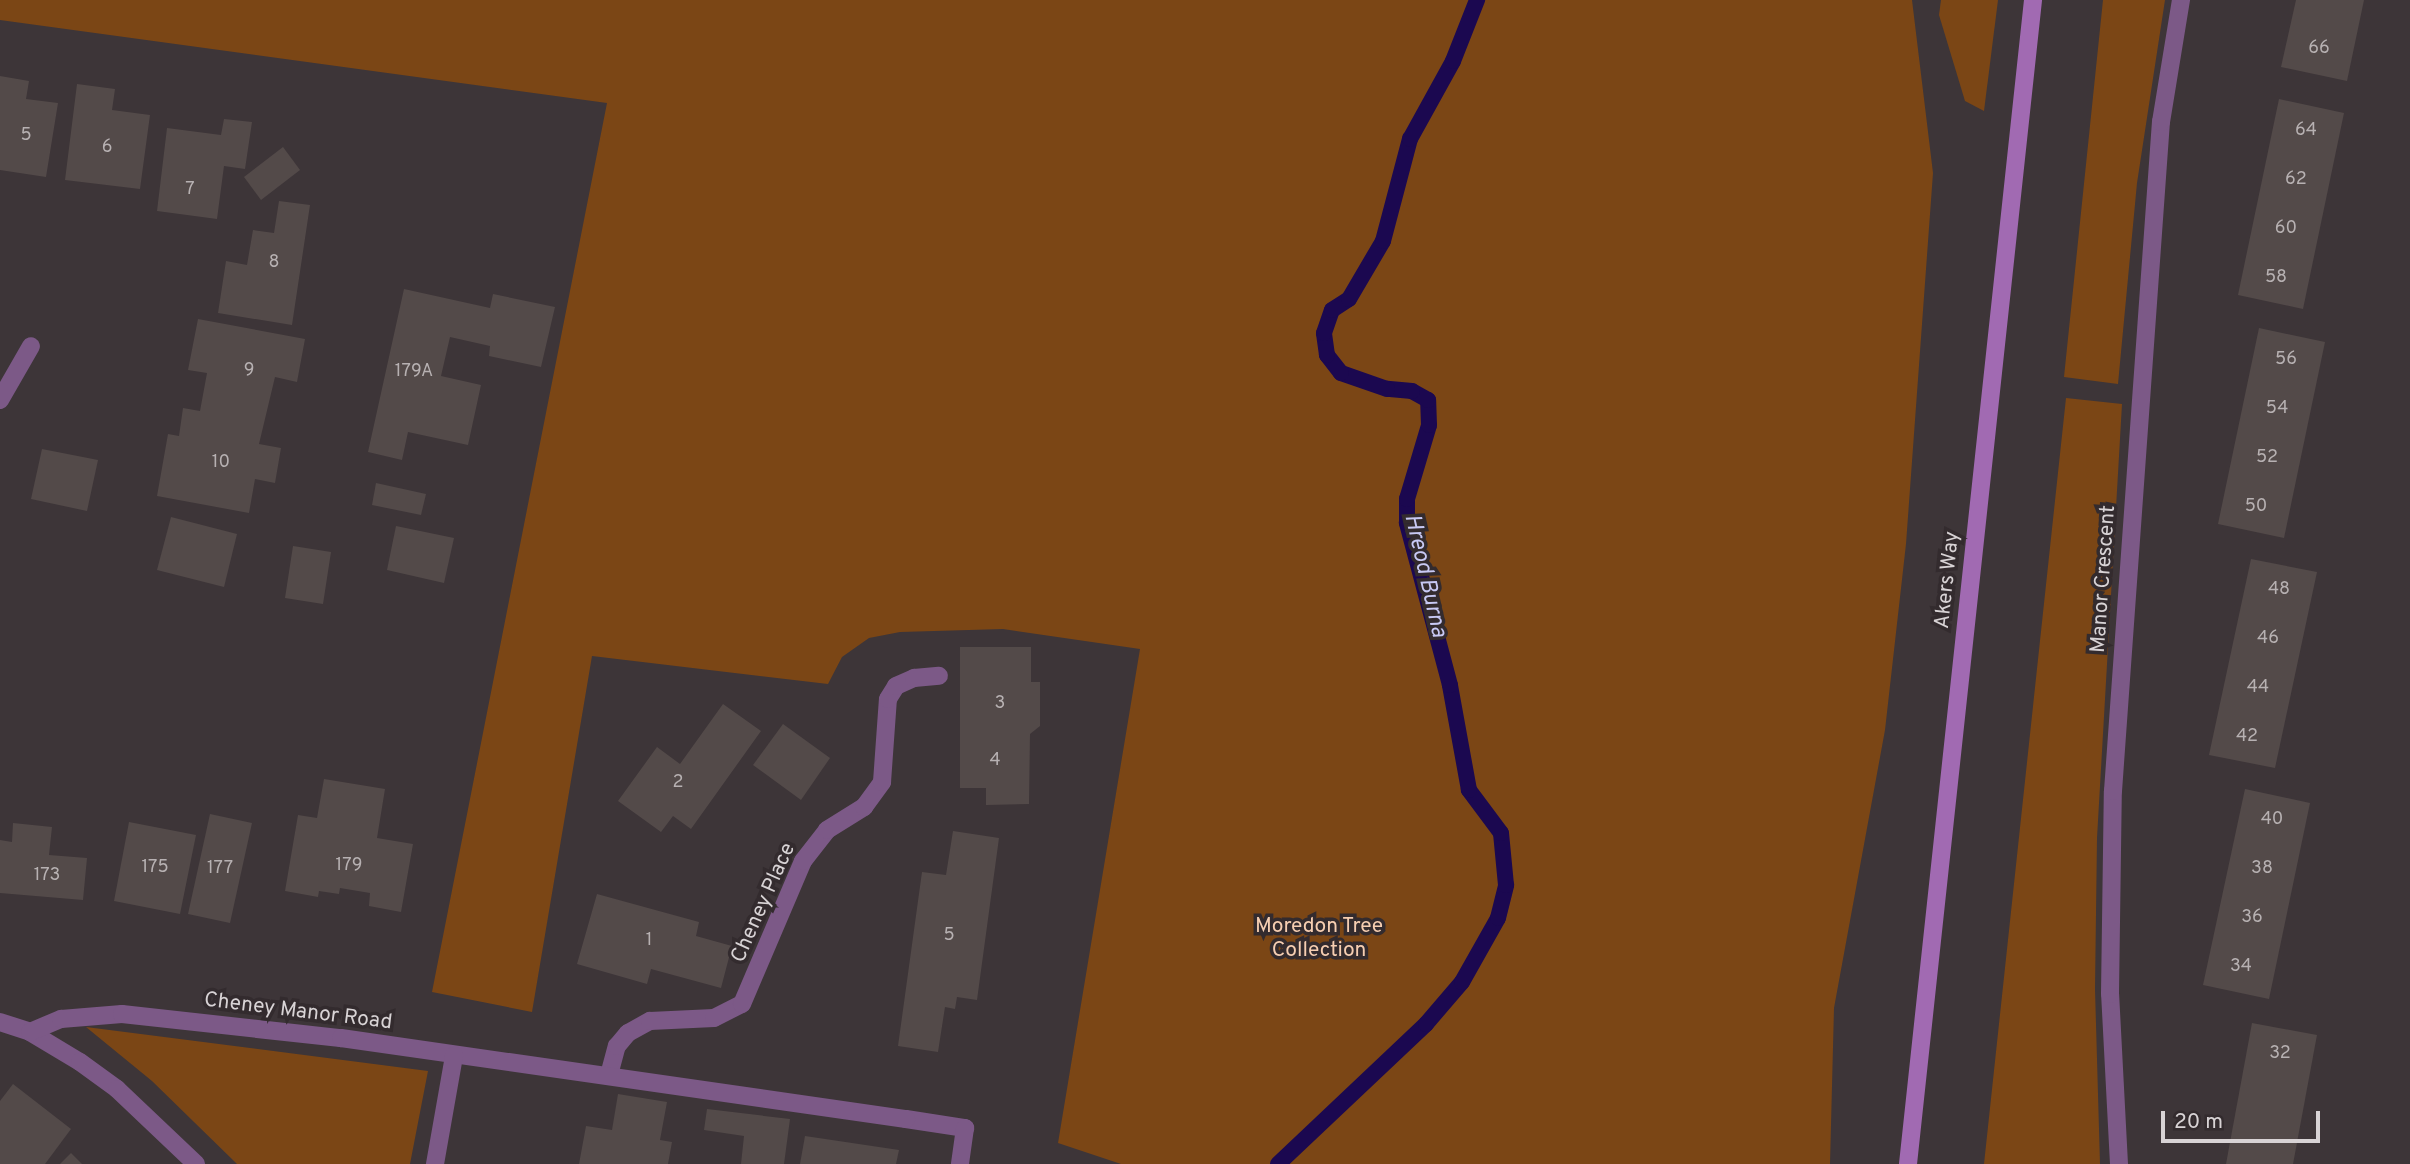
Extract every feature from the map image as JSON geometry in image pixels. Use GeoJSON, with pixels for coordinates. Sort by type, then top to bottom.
{"type":"FeatureCollection","features":[{"type":"Feature","properties":{"kind":"main road","name":"Akers Way"},"geometry":{"type":"LineString","coordinates":[[1908,1164],[2033,0]]}},
{"type":"Feature","properties":{"kind":"street","name":"Manor Crescent"},"geometry":{"type":"LineString","coordinates":[[2119,1164],[2110,994],[2113,791],[2160,136],[2181,0]]}},
{"type":"Feature","properties":{"kind":"street"},"geometry":{"type":"LineString","coordinates":[[0,400],[31,346]]}},
{"type":"Feature","properties":{"kind":"street","name":"Cheney Place"},"geometry":{"type":"LineString","coordinates":[[609,1075],[617,1046],[628,1033],[650,1021],[714,1018],[742,1004],[803,861],[827,830],[864,807],[882,782],[888,699],[896,686],[914,678],[939,676]]}},
{"type":"Feature","properties":{"kind":"street","name":"Cheney Manor Road"},"geometry":{"type":"LineString","coordinates":[[30,1032],[61,1019],[122,1014],[341,1038],[454,1056]]}},
{"type":"Feature","properties":{"kind":"street"},"geometry":{"type":"LineString","coordinates":[[0,1021],[30,1032],[117,1089],[196,1164]]}},
{"type":"Feature","properties":{"kind":"street"},"geometry":{"type":"LineString","coordinates":[[435,1164],[454,1056],[609,1075],[965,1128],[960,1164]]}},
{"type":"Feature","properties":{"kind":"green space","name":"Moredon Tree Collection"},"geometry":{"type":"Polygon","coordinates":[[[0,0],[1912,0],[1933,173],[1906,544],[1885,730],[1834,1008],[1830,1164],[1121,1164],[1058,1143],[1140,649],[1003,629],[900,632],[869,638],[842,657],[828,684],[592,656],[532,1012],[432,992],[607,103],[0,20],[0,0]]]}},
{"type":"Feature","properties":{"kind":"green space"},"geometry":{"type":"Polygon","coordinates":[[[1941,0],[1998,0],[1984,111],[1965,101],[1939,15],[1941,0]]]}},
{"type":"Feature","properties":{"kind":"green space"},"geometry":{"type":"Polygon","coordinates":[[[2103,0],[2165,0],[2137,183],[2118,384],[2064,377],[2103,0]]]}},
{"type":"Feature","properties":{"kind":"green space"},"geometry":{"type":"Polygon","coordinates":[[[2066,398],[2122,404],[2097,838],[2095,989],[2100,1164],[1984,1164],[2066,398]]]}},
{"type":"Feature","properties":{"kind":"green space"},"geometry":{"type":"Polygon","coordinates":[[[86,1027],[428,1071],[410,1164],[237,1164],[152,1081],[86,1027]]]}},
{"type":"Feature","properties":{"kind":"building"},"geometry":{"type":"Polygon","coordinates":[[[2296,0],[2364,0],[2347,81],[2281,67],[2296,0]]]}},
{"type":"Feature","properties":{"kind":"building"},"geometry":{"type":"Polygon","coordinates":[[[0,76],[29,81],[26,99],[58,103],[46,177],[0,170],[0,76]]]}},
{"type":"Feature","properties":{"kind":"building"},"geometry":{"type":"Polygon","coordinates":[[[77,84],[115,89],[112,110],[150,115],[140,189],[65,180],[77,84]]]}},
{"type":"Feature","properties":{"kind":"building"},"geometry":{"type":"Polygon","coordinates":[[[2279,99],[2344,113],[2303,309],[2238,295],[2279,99]]]}},
{"type":"Feature","properties":{"kind":"building"},"geometry":{"type":"Polygon","coordinates":[[[224,119],[252,122],[245,169],[224,166],[217,219],[157,211],[167,128],[221,135],[224,119]]]}},
{"type":"Feature","properties":{"kind":"building"},"geometry":{"type":"Polygon","coordinates":[[[283,147],[300,170],[261,200],[244,177],[283,147]]]}},
{"type":"Feature","properties":{"kind":"building"},"geometry":{"type":"Polygon","coordinates":[[[279,201],[310,205],[292,325],[218,313],[226,261],[247,265],[253,230],[274,233],[279,201]]]}},
{"type":"Feature","properties":{"kind":"building"},"geometry":{"type":"Polygon","coordinates":[[[404,289],[490,308],[493,294],[555,307],[541,367],[489,356],[490,346],[450,337],[441,376],[481,385],[468,445],[408,432],[402,460],[368,452],[404,289]]]}},
{"type":"Feature","properties":{"kind":"building"},"geometry":{"type":"Polygon","coordinates":[[[198,319],[305,339],[297,382],[275,377],[259,444],[281,448],[275,483],[255,479],[249,513],[157,496],[168,434],[179,436],[183,408],[200,411],[207,373],[188,370],[198,319]]]}},
{"type":"Feature","properties":{"kind":"building"},"geometry":{"type":"Polygon","coordinates":[[[2259,328],[2325,342],[2284,538],[2218,524],[2259,328]]]}},
{"type":"Feature","properties":{"kind":"building"},"geometry":{"type":"Polygon","coordinates":[[[42,449],[98,460],[87,511],[31,499],[42,449]]]}},
{"type":"Feature","properties":{"kind":"building"},"geometry":{"type":"Polygon","coordinates":[[[376,483],[426,494],[421,515],[372,505],[376,483]]]}},
{"type":"Feature","properties":{"kind":"building"},"geometry":{"type":"Polygon","coordinates":[[[171,517],[237,534],[224,587],[157,570],[171,517]]]}},
{"type":"Feature","properties":{"kind":"building"},"geometry":{"type":"Polygon","coordinates":[[[396,526],[454,538],[444,583],[387,570],[396,526]]]}},
{"type":"Feature","properties":{"kind":"building"},"geometry":{"type":"Polygon","coordinates":[[[293,546],[331,552],[323,604],[285,598],[293,546]]]}},
{"type":"Feature","properties":{"kind":"building"},"geometry":{"type":"Polygon","coordinates":[[[2251,559],[2317,572],[2275,768],[2209,755],[2251,559]]]}},
{"type":"Feature","properties":{"kind":"building"},"geometry":{"type":"Polygon","coordinates":[[[960,647],[1031,647],[1031,682],[1040,682],[1040,726],[1030,734],[1029,804],[986,805],[986,788],[960,788],[960,647]]]}},
{"type":"Feature","properties":{"kind":"building"},"geometry":{"type":"Polygon","coordinates":[[[723,704],[761,731],[691,829],[673,816],[661,832],[618,801],[657,747],[680,764],[723,704]]]}},
{"type":"Feature","properties":{"kind":"building"},"geometry":{"type":"Polygon","coordinates":[[[783,724],[830,758],[801,800],[753,765],[783,724]]]}},
{"type":"Feature","properties":{"kind":"building"},"geometry":{"type":"Polygon","coordinates":[[[324,779],[385,789],[377,838],[413,844],[401,912],[369,906],[370,893],[340,888],[339,894],[319,891],[318,897],[285,891],[298,815],[317,818],[324,779]]]}},
{"type":"Feature","properties":{"kind":"building"},"geometry":{"type":"Polygon","coordinates":[[[2245,789],[2310,803],[2269,999],[2203,985],[2245,789]]]}},
{"type":"Feature","properties":{"kind":"building"},"geometry":{"type":"Polygon","coordinates":[[[210,814],[252,823],[230,923],[188,914],[210,814]]]}},
{"type":"Feature","properties":{"kind":"building"},"geometry":{"type":"Polygon","coordinates":[[[129,822],[196,835],[180,914],[114,901],[129,822]]]}},
{"type":"Feature","properties":{"kind":"building"},"geometry":{"type":"Polygon","coordinates":[[[13,823],[52,827],[49,855],[87,858],[83,900],[0,893],[0,840],[12,842],[13,823]]]}},
{"type":"Feature","properties":{"kind":"building"},"geometry":{"type":"Polygon","coordinates":[[[953,831],[999,838],[977,1000],[957,997],[955,1009],[945,1007],[938,1052],[898,1046],[922,872],[946,875],[953,831]]]}},
{"type":"Feature","properties":{"kind":"building"},"geometry":{"type":"Polygon","coordinates":[[[597,894],[699,922],[696,936],[732,946],[721,988],[651,969],[647,984],[577,964],[597,894]]]}},
{"type":"Feature","properties":{"kind":"building"},"geometry":{"type":"Polygon","coordinates":[[[2252,1023],[2317,1035],[2293,1164],[2226,1164],[2252,1023]]]}},
{"type":"Feature","properties":{"kind":"building"},"geometry":{"type":"Polygon","coordinates":[[[13,1084],[71,1129],[45,1164],[0,1164],[0,1101],[13,1084]]]}},
{"type":"Feature","properties":{"kind":"building"},"geometry":{"type":"Polygon","coordinates":[[[618,1094],[667,1102],[660,1140],[672,1142],[668,1164],[579,1164],[586,1126],[612,1130],[618,1094]]]}},
{"type":"Feature","properties":{"kind":"building"},"geometry":{"type":"Polygon","coordinates":[[[707,1109],[790,1119],[784,1164],[741,1164],[744,1136],[704,1130],[707,1109]]]}},
{"type":"Feature","properties":{"kind":"building"},"geometry":{"type":"Polygon","coordinates":[[[805,1136],[899,1150],[896,1164],[800,1164],[805,1136]]]}},
{"type":"Feature","properties":{"kind":"building"},"geometry":{"type":"Polygon","coordinates":[[[71,1153],[82,1164],[60,1164],[71,1153]]]}},
{"type":"Feature","properties":{"kind":"waterway","name":"Hreod Burna"},"geometry":{"type":"LineString","coordinates":[[1278,1164],[1426,1024],[1462,982],[1498,918],[1506,885],[1501,833],[1469,790],[1450,685],[1407,523],[1407,499],[1429,425],[1428,400],[1412,391],[1387,389],[1341,373],[1327,355],[1324,333],[1332,310],[1349,299],[1383,241],[1410,139],[1453,61],[1477,0]]}}]}
